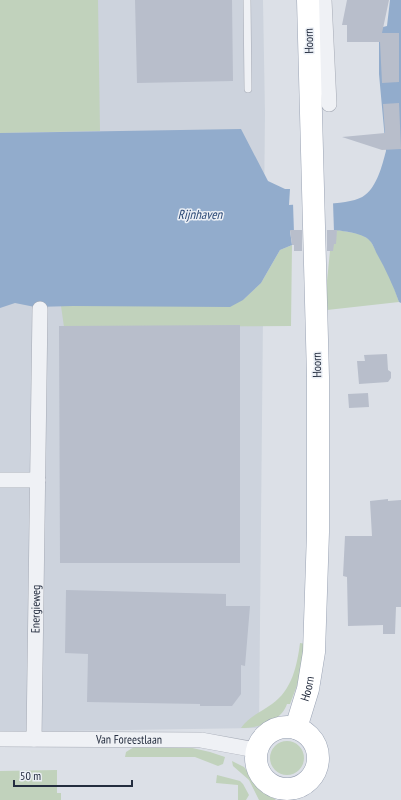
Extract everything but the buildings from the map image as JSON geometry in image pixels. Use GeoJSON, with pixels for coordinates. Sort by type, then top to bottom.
{"type":"FeatureCollection","features":[{"type":"Feature","properties":{"kind":"main road","name":"Hoorn"},"geometry":{"type":"LineString","coordinates":[[296,728],[308,689],[314,644],[318,532],[318,377],[308,0]]}},
{"type":"Feature","properties":{"kind":"main road"},"geometry":{"type":"LineString","coordinates":[[283,726],[296,728],[302,730],[311,738],[318,755],[316,767],[311,778],[301,786],[297,794],[276,787],[265,781],[258,770],[255,757],[256,750],[262,739],[271,730],[283,726]]}},
{"type":"Feature","properties":{"kind":"street","name":"Hoorn"},"geometry":{"type":"LineString","coordinates":[[324,0],[329,104]]}},
{"type":"Feature","properties":{"kind":"street","name":"Energieweg"},"geometry":{"type":"LineString","coordinates":[[34,739],[40,310]]}},
{"type":"Feature","properties":{"kind":"street"},"geometry":{"type":"LineString","coordinates":[[0,480],[38,480]]}},
{"type":"Feature","properties":{"kind":"street","name":"Van Foreestlaan"},"geometry":{"type":"LineString","coordinates":[[0,739],[201,740],[256,750]]}},
{"type":"Feature","properties":{"kind":"lane"},"geometry":{"type":"LineString","coordinates":[[247,0],[248,89]]}},
{"type":"Feature","properties":{"kind":"shaded area","name":"Rijnhaven"},"geometry":{"type":"Polygon","coordinates":[[[0,0],[263,0],[265,113],[259,728],[0,732],[0,0]]]}},
{"type":"Feature","properties":{"kind":"green space"},"geometry":{"type":"Polygon","coordinates":[[[0,0],[98,0],[100,131],[0,133],[0,0]]]}},
{"type":"Feature","properties":{"kind":"green space"},"geometry":{"type":"Polygon","coordinates":[[[337,230],[360,234],[370,240],[390,276],[399,302],[327,310],[327,281],[330,251],[333,251],[333,244],[337,230]]]}},
{"type":"Feature","properties":{"kind":"green space"},"geometry":{"type":"Polygon","coordinates":[[[292,245],[291,326],[64,327],[61,306],[243,300],[261,283],[280,250],[292,245]]]}},
{"type":"Feature","properties":{"kind":"green space"},"geometry":{"type":"Polygon","coordinates":[[[300,643],[306,644],[302,672],[290,704],[287,704],[280,715],[268,723],[255,727],[241,728],[247,721],[279,698],[289,685],[295,669],[300,643]]]}},
{"type":"Feature","properties":{"kind":"green space"},"geometry":{"type":"Polygon","coordinates":[[[284,741],[290,741],[294,742],[301,748],[304,758],[303,765],[297,772],[290,775],[284,775],[280,774],[273,768],[270,761],[270,755],[271,751],[277,744],[284,741]]]}},
{"type":"Feature","properties":{"kind":"green space"},"geometry":{"type":"Polygon","coordinates":[[[134,747],[188,747],[225,757],[223,764],[218,766],[195,757],[125,757],[126,752],[134,747]]]}},
{"type":"Feature","properties":{"kind":"green space"},"geometry":{"type":"Polygon","coordinates":[[[232,761],[244,767],[260,788],[276,800],[259,800],[249,780],[233,766],[232,761]]]}},
{"type":"Feature","properties":{"kind":"green space"},"geometry":{"type":"Polygon","coordinates":[[[57,770],[57,793],[61,793],[61,800],[0,800],[0,771],[57,770]]]}},
{"type":"Feature","properties":{"kind":"green space"},"geometry":{"type":"Polygon","coordinates":[[[217,775],[240,781],[249,795],[246,800],[238,800],[238,785],[216,783],[217,775]]]}},
{"type":"Feature","properties":{"kind":"water"},"geometry":{"type":"Polygon","coordinates":[[[390,0],[401,0],[401,303],[399,302],[370,241],[364,237],[344,231],[308,229],[290,231],[292,245],[280,250],[261,283],[243,300],[230,307],[35,307],[15,303],[0,308],[0,133],[241,129],[268,181],[285,189],[290,189],[289,205],[340,203],[359,199],[365,195],[376,181],[386,151],[379,74],[379,28],[387,26],[390,0]]]}},
{"type":"Feature","properties":{"kind":"pier"},"geometry":{"type":"Polygon","coordinates":[[[333,202],[334,232],[294,233],[293,203],[333,202]]]}}]}
